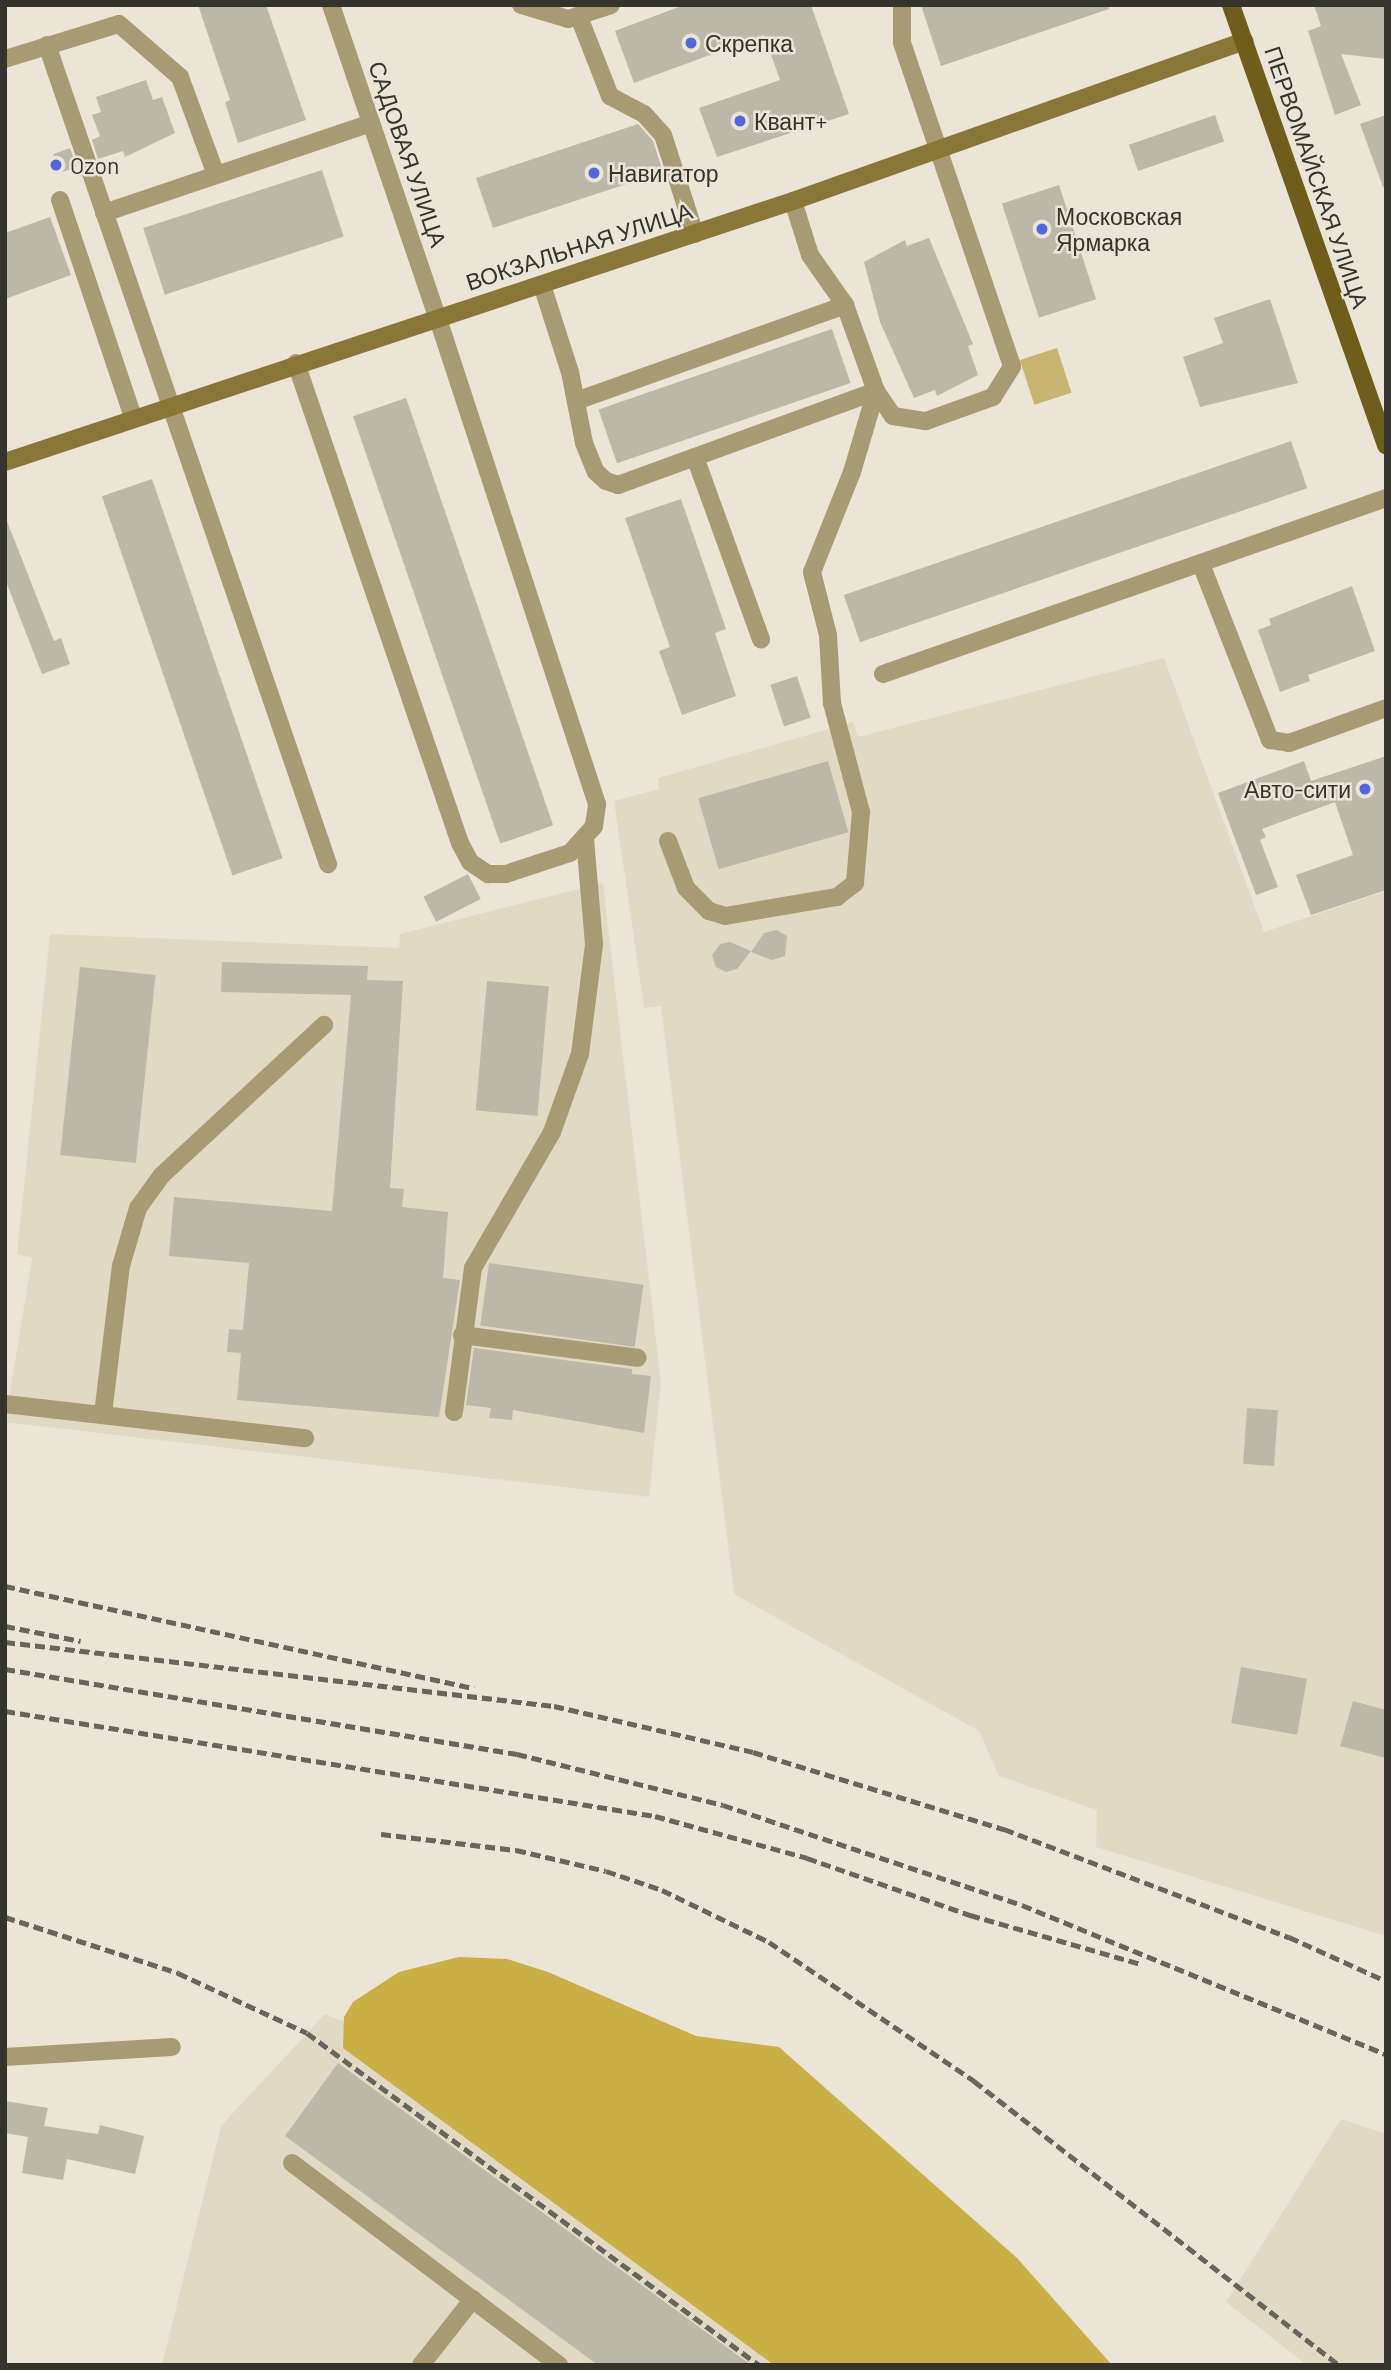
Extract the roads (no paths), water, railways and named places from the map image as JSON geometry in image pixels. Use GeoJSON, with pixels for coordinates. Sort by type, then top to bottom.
{"type":"FeatureCollection","features":[{"type":"Feature","properties":{"kind":"main road","name":"ПЕРВОМАЙСКАЯ УЛИЦА"},"geometry":{"type":"LineString","coordinates":[[1231,5],[1386,445]]}},
{"type":"Feature","properties":{"kind":"main road","name":"ВОКЗАЛЬНАЯ УЛИЦА"},"geometry":{"type":"LineString","coordinates":[[5,461],[793,201],[1244,41]]}},
{"type":"Feature","properties":{"kind":"street","name":"САДОВАЯ УЛИЦА"},"geometry":{"type":"LineString","coordinates":[[331,5],[438,319],[597,804],[594,826],[585,840]]}},
{"type":"Feature","properties":{"kind":"street"},"geometry":{"type":"LineString","coordinates":[[521,5],[545,17],[579,17],[611,5]]}},
{"type":"Feature","properties":{"kind":"street"},"geometry":{"type":"LineString","coordinates":[[793,201],[818,270],[845,305],[876,391],[893,416],[926,421],[993,397],[1012,366],[902,41],[902,5]]}},
{"type":"Feature","properties":{"kind":"street"},"geometry":{"type":"LineString","coordinates":[[579,17],[610,96],[644,114],[663,135],[695,234]]}},
{"type":"Feature","properties":{"kind":"street"},"geometry":{"type":"LineString","coordinates":[[5,59],[110,24],[128,29],[180,78],[216,175]]}},
{"type":"Feature","properties":{"kind":"street"},"geometry":{"type":"LineString","coordinates":[[47,45],[328,864]]}},
{"type":"Feature","properties":{"kind":"street"},"geometry":{"type":"LineString","coordinates":[[104,212],[371,123]]}},
{"type":"Feature","properties":{"kind":"street"},"geometry":{"type":"LineString","coordinates":[[60,201],[133,417]]}},
{"type":"Feature","properties":{"kind":"street"},"geometry":{"type":"LineString","coordinates":[[542,285],[576,401],[584,443],[596,472],[606,481],[618,485],[876,391]]}},
{"type":"Feature","properties":{"kind":"street"},"geometry":{"type":"LineString","coordinates":[[576,401],[845,305]]}},
{"type":"Feature","properties":{"kind":"street"},"geometry":{"type":"LineString","coordinates":[[296,363],[470,862],[488,874],[506,874],[570,853],[585,840]]}},
{"type":"Feature","properties":{"kind":"street"},"geometry":{"type":"LineString","coordinates":[[668,841],[686,888],[709,911],[725,916],[837,897],[855,883],[861,812],[832,703],[828,635],[812,572],[852,472],[876,391]]}},
{"type":"Feature","properties":{"kind":"street"},"geometry":{"type":"LineString","coordinates":[[695,457],[761,639]]}},
{"type":"Feature","properties":{"kind":"street"},"geometry":{"type":"LineString","coordinates":[[883,674],[1386,498]]}},
{"type":"Feature","properties":{"kind":"street"},"geometry":{"type":"LineString","coordinates":[[1201,564],[1270,740],[1289,743],[1386,708]]}},
{"type":"Feature","properties":{"kind":"street"},"geometry":{"type":"LineString","coordinates":[[454,1412],[462,1335],[473,1268],[552,1132],[580,1054],[594,944],[585,840]]}},
{"type":"Feature","properties":{"kind":"street"},"geometry":{"type":"LineString","coordinates":[[103,1414],[121,1266],[138,1208],[162,1175],[324,1025]]}},
{"type":"Feature","properties":{"kind":"street"},"geometry":{"type":"LineString","coordinates":[[462,1335],[638,1357]]}},
{"type":"Feature","properties":{"kind":"street"},"geometry":{"type":"LineString","coordinates":[[5,1404],[305,1438]]}},
{"type":"Feature","properties":{"kind":"street"},"geometry":{"type":"LineString","coordinates":[[5,2057],[172,2047]]}},
{"type":"Feature","properties":{"kind":"street"},"geometry":{"type":"LineString","coordinates":[[292,2163],[559,2365]]}},
{"type":"Feature","properties":{"kind":"street"},"geometry":{"type":"LineString","coordinates":[[421,2365],[473,2300]]}},
{"type":"Feature","properties":{"kind":"railway"},"geometry":{"type":"LineString","coordinates":[[5,1586],[474,1688]]}},
{"type":"Feature","properties":{"kind":"railway"},"geometry":{"type":"LineString","coordinates":[[5,1626],[81,1641]]}},
{"type":"Feature","properties":{"kind":"railway"},"geometry":{"type":"LineString","coordinates":[[5,1642],[554,1706],[753,1752],[1004,1829],[1289,1937],[1386,1981]]}},
{"type":"Feature","properties":{"kind":"railway"},"geometry":{"type":"LineString","coordinates":[[5,1669],[517,1754],[723,1805],[1022,1905],[1386,2054]]}},
{"type":"Feature","properties":{"kind":"railway"},"geometry":{"type":"LineString","coordinates":[[5,1711],[655,1816],[807,1858],[970,1915],[1141,1964]]}},
{"type":"Feature","properties":{"kind":"railway"},"geometry":{"type":"LineString","coordinates":[[381,1834],[516,1850],[606,1871],[662,1890],[769,1942],[974,2081],[1339,2365]]}},
{"type":"Feature","properties":{"kind":"railway"},"geometry":{"type":"LineString","coordinates":[[5,1917],[178,1973],[307,2033],[759,2365]]}},
{"type":"Feature","properties":{"kind":"place","name":"Скрепка"},"geometry":{"type":"Point","coordinates":[691,43]}},
{"type":"Feature","properties":{"kind":"place","name":"Квант+"},"geometry":{"type":"Point","coordinates":[740,121]}},
{"type":"Feature","properties":{"kind":"place","name":"Ozon"},"geometry":{"type":"Point","coordinates":[56,165]}},
{"type":"Feature","properties":{"kind":"place","name":"Навигатор"},"geometry":{"type":"Point","coordinates":[594,173]}},
{"type":"Feature","properties":{"kind":"place","name":"Московская Ярмарка"},"geometry":{"type":"Point","coordinates":[1042,229]}},
{"type":"Feature","properties":{"kind":"place","name":"Авто-сити"},"geometry":{"type":"Point","coordinates":[1365,789]}}]}
